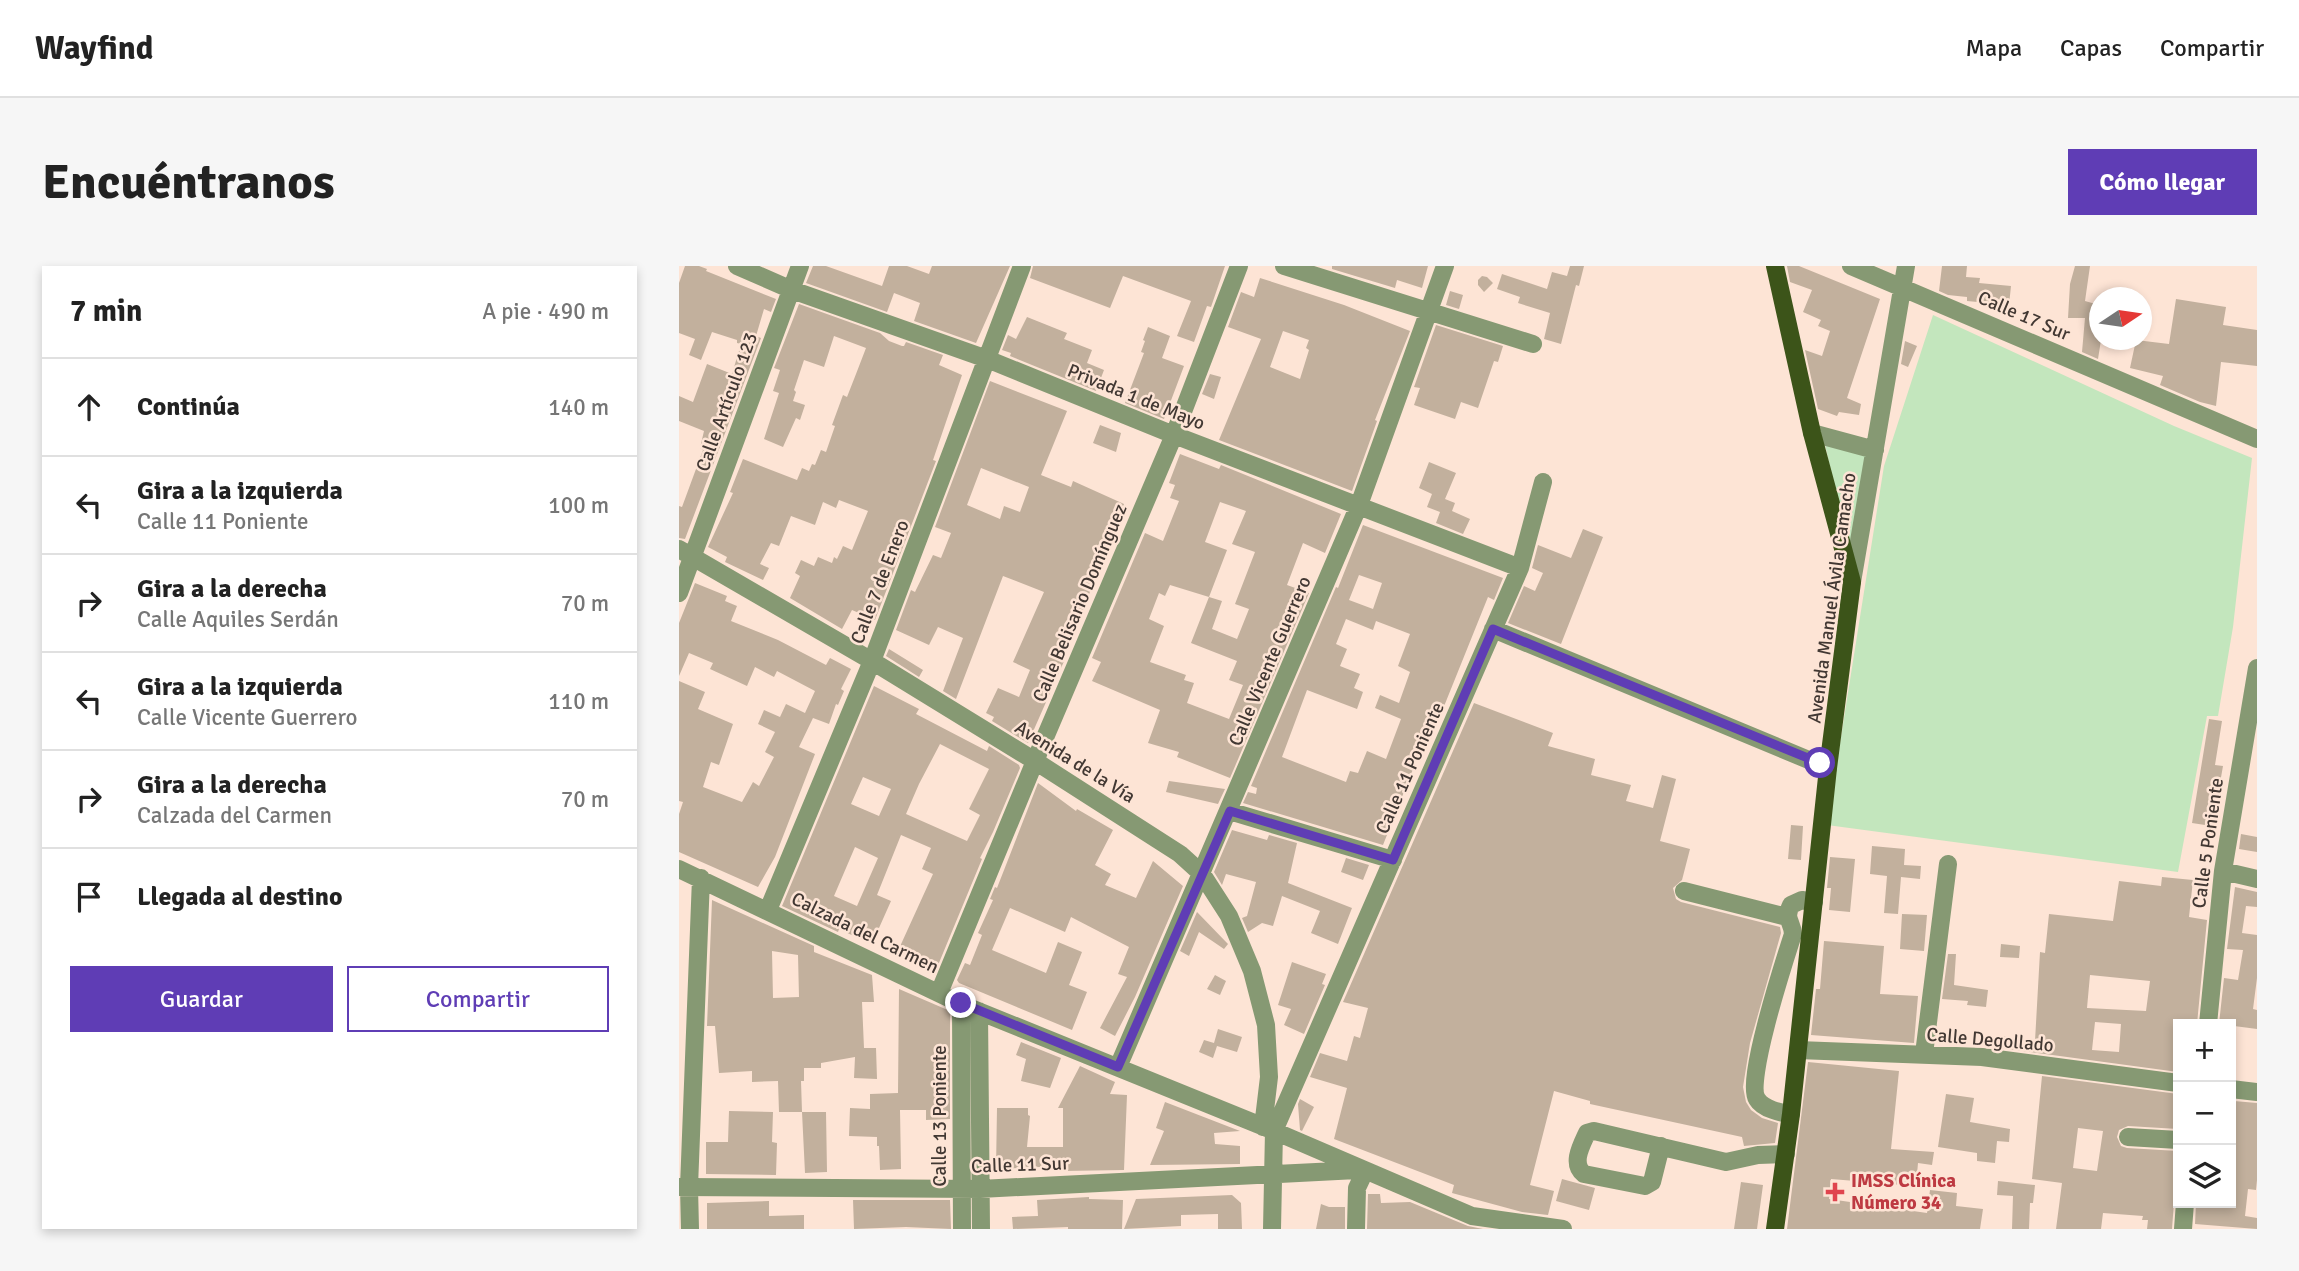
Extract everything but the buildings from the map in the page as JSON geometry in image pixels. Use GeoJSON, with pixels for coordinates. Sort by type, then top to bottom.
{"type":"FeatureCollection","features":[{"type":"Feature","properties":{"kind":"main road"},"geometry":{"type":"LineString","coordinates":[[1775,266],[1811,433],[1852,582]]}},
{"type":"Feature","properties":{"kind":"main road","name":"Avenida Manuel Ávila Camacho"},"geometry":{"type":"LineString","coordinates":[[1775,1229],[1791,1114],[1828,768],[1852,582]]}},
{"type":"Feature","properties":{"kind":"street","name":"Privada 1 de Mayo"},"geometry":{"type":"LineString","coordinates":[[737,266],[792,290],[987,359],[1174,435],[1520,568]]}},
{"type":"Feature","properties":{"kind":"street","name":"Calle Artículo 123"},"geometry":{"type":"LineString","coordinates":[[679,593],[800,266]]}},
{"type":"Feature","properties":{"kind":"street","name":"Calle 7 de Enero"},"geometry":{"type":"LineString","coordinates":[[768,910],[872,661],[1022,266]]}},
{"type":"Feature","properties":{"kind":"street","name":"Calle Belisario Domínguez"},"geometry":{"type":"LineString","coordinates":[[939,993],[1174,435],[1239,266]]}},
{"type":"Feature","properties":{"kind":"street"},"geometry":{"type":"LineString","coordinates":[[1284,266],[1533,344]]}},
{"type":"Feature","properties":{"kind":"street","name":"Calle Vicente Guerrero"},"geometry":{"type":"LineString","coordinates":[[1118,1067],[1359,505],[1445,266]]}},
{"type":"Feature","properties":{"kind":"street","name":"Calle 17 Sur"},"geometry":{"type":"LineString","coordinates":[[1851,266],[2257,439]]}},
{"type":"Feature","properties":{"kind":"street","name":"Avenida Manuel Ávila Camacho"},"geometry":{"type":"LineString","coordinates":[[1852,582],[1906,266]]}},
{"type":"Feature","properties":{"kind":"street"},"geometry":{"type":"LineString","coordinates":[[1811,433],[1875,450]]}},
{"type":"Feature","properties":{"kind":"street","name":"Calle 11 Poniente"},"geometry":{"type":"LineString","coordinates":[[1272,1229],[1274,1175],[1268,1129],[1393,860],[1520,568],[1543,482]]}},
{"type":"Feature","properties":{"kind":"street","name":"Avenida de la Vía"},"geometry":{"type":"LineString","coordinates":[[689,560],[872,661],[1180,854],[1202,874],[1229,916],[1252,971],[1266,1025],[1268,1129]]}},
{"type":"Feature","properties":{"kind":"street"},"geometry":{"type":"LineString","coordinates":[[1493,629],[1828,768]]}},
{"type":"Feature","properties":{"kind":"street","name":"Calle 5 Poniente"},"geometry":{"type":"LineString","coordinates":[[2208,1019],[2223,871],[2257,668]]}},
{"type":"Feature","properties":{"kind":"street"},"geometry":{"type":"LineString","coordinates":[[1230,811],[1393,860]]}},
{"type":"Feature","properties":{"kind":"street"},"geometry":{"type":"LineString","coordinates":[[1924,1054],[1948,864]]}},
{"type":"Feature","properties":{"kind":"street","name":"Calzada del Carmen"},"geometry":{"type":"LineString","coordinates":[[679,869],[979,1011],[1344,1162]]}},
{"type":"Feature","properties":{"kind":"street"},"geometry":{"type":"LineString","coordinates":[[2223,871],[2257,879]]}},
{"type":"Feature","properties":{"kind":"street"},"geometry":{"type":"LineString","coordinates":[[690,1229],[684,1187],[701,878]]}},
{"type":"Feature","properties":{"kind":"street"},"geometry":{"type":"LineString","coordinates":[[1684,891],[1787,916]]}},
{"type":"Feature","properties":{"kind":"street"},"geometry":{"type":"LineString","coordinates":[[1791,1114],[1763,1105],[1757,1100],[1754,1091],[1765,1030],[1793,934],[1787,916],[1791,905],[1803,900],[1814,902]]}},
{"type":"Feature","properties":{"kind":"street","name":"Calle 13 Poniente"},"geometry":{"type":"LineString","coordinates":[[961,1003],[962,1229]]}},
{"type":"Feature","properties":{"kind":"street","name":"Calle 13 Poniente"},"geometry":{"type":"LineString","coordinates":[[979,1011],[981,1229]]}},
{"type":"Feature","properties":{"kind":"street","name":"Calle Degollado"},"geometry":{"type":"LineString","coordinates":[[1798,1050],[1982,1057],[2173,1082]]}},
{"type":"Feature","properties":{"kind":"street"},"geometry":{"type":"LineString","coordinates":[[2236,1090],[2257,1092]]}},
{"type":"Feature","properties":{"kind":"street"},"geometry":{"type":"LineString","coordinates":[[1661,1146],[1651,1182],[1645,1186],[1584,1174],[1577,1164],[1587,1133],[1594,1131],[1661,1146],[1726,1162],[1758,1155],[1786,1154]]}},
{"type":"Feature","properties":{"kind":"street"},"geometry":{"type":"LineString","coordinates":[[2128,1137],[2173,1140]]}},
{"type":"Feature","properties":{"kind":"street","name":"Calle 11 Sur"},"geometry":{"type":"LineString","coordinates":[[1344,1162],[1472,1216],[1552,1228]]}},
{"type":"Feature","properties":{"kind":"street"},"geometry":{"type":"LineString","coordinates":[[1356,1229],[1357,1188],[1363,1170]]}},
{"type":"Feature","properties":{"kind":"street","name":"Calle 11 Sur"},"geometry":{"type":"LineString","coordinates":[[684,1187],[980,1189],[1363,1170]]}},
{"type":"Feature","properties":{"kind":"street"},"geometry":{"type":"LineString","coordinates":[[2183,1229],[2185,1208]]}},
{"type":"Feature","properties":{"kind":"green space"},"geometry":{"type":"Polygon","coordinates":[[[1933,315],[2174,426],[2252,458],[2233,627],[2218,716],[2207,716],[2178,872],[1827,825],[1884,466],[1933,315]]]}},
{"type":"Feature","properties":{"kind":"green space"},"geometry":{"type":"Polygon","coordinates":[[[1825,445],[1866,456],[1849,550],[1825,445]]]}},
{"type":"Feature","properties":{"kind":"place","name":"IMSS Clínica Número 34"},"geometry":{"type":"Point","coordinates":[1835,1192]}},
{"type":"Feature","properties":{"kind":"route"},"geometry":{"type":"LineString","coordinates":[[961,1003],[1118,1067],[1230,811],[1393,860],[1493,629],[1820,763]]}}]}
